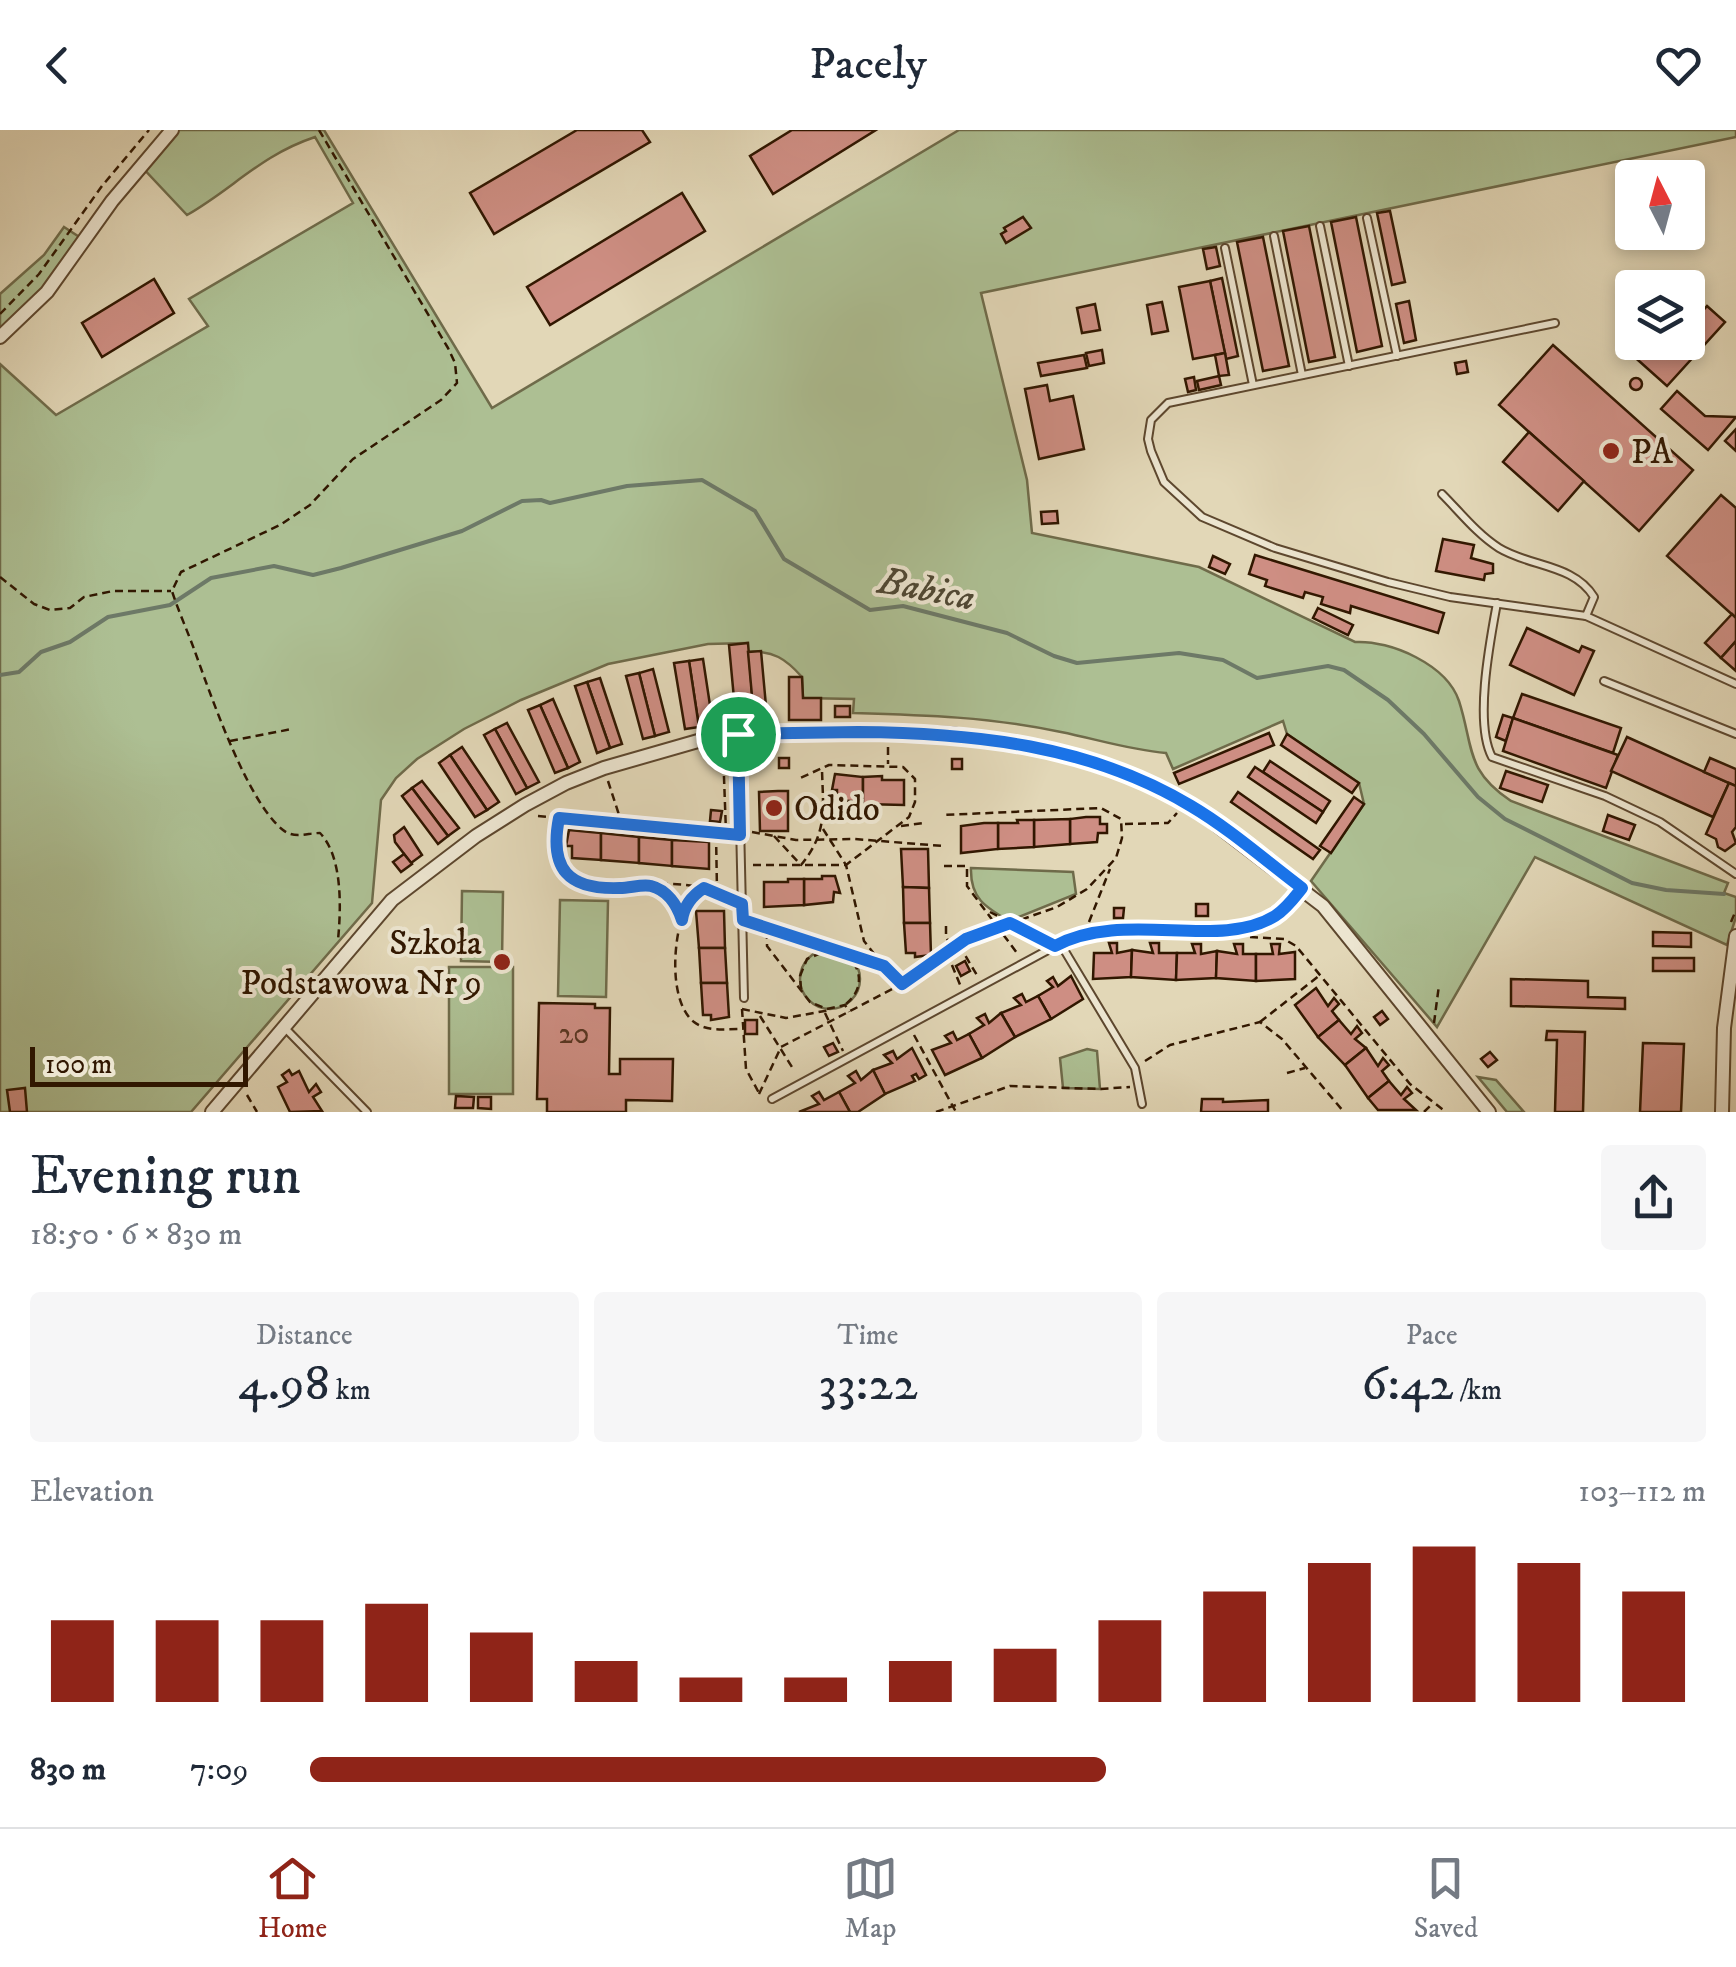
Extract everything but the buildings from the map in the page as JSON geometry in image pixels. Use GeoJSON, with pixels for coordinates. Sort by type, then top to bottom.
{"type":"FeatureCollection","features":[{"type":"Feature","properties":{"kind":"street"},"geometry":{"type":"LineString","coordinates":[[0,338],[47,292],[112,201],[172,130]]}},
{"type":"Feature","properties":{"kind":"street"},"geometry":{"type":"LineString","coordinates":[[212,1112],[392,900],[476,836],[566,783],[654,751],[738,734],[858,732],[951,734],[1064,753],[1131,775],[1192,806],[1323,906],[1489,1112]]}},
{"type":"Feature","properties":{"kind":"street"},"geometry":{"type":"LineString","coordinates":[[1722,1112],[1724,1028],[1736,936]]}},
{"type":"Feature","properties":{"kind":"lane"},"geometry":{"type":"LineString","coordinates":[[1367,218],[1396,356]]}},
{"type":"Feature","properties":{"kind":"lane"},"geometry":{"type":"LineString","coordinates":[[1320,226],[1349,366]]}},
{"type":"Feature","properties":{"kind":"lane"},"geometry":{"type":"LineString","coordinates":[[1274,236],[1302,375]]}},
{"type":"Feature","properties":{"kind":"lane"},"geometry":{"type":"LineString","coordinates":[[1225,248],[1253,385]]}},
{"type":"Feature","properties":{"kind":"lane"},"geometry":{"type":"LineString","coordinates":[[1555,324],[1168,403],[1151,420],[1148,438],[1155,466],[1164,482],[1190,509],[1275,548],[1450,597],[1586,616],[1736,684]]}},
{"type":"Feature","properties":{"kind":"lane"},"geometry":{"type":"LineString","coordinates":[[1442,494],[1485,538],[1502,549],[1579,578],[1594,597],[1586,616]]}},
{"type":"Feature","properties":{"kind":"lane"},"geometry":{"type":"LineString","coordinates":[[1498,602],[1486,684],[1487,744],[1492,757],[1605,796],[1660,822],[1736,874]]}},
{"type":"Feature","properties":{"kind":"lane"},"geometry":{"type":"LineString","coordinates":[[1604,681],[1736,734]]}},
{"type":"Feature","properties":{"kind":"lane"},"geometry":{"type":"LineString","coordinates":[[738,734],[744,998]]}},
{"type":"Feature","properties":{"kind":"lane"},"geometry":{"type":"LineString","coordinates":[[768,1101],[1086,932],[1240,928],[1279,913],[1302,888]]}},
{"type":"Feature","properties":{"kind":"lane"},"geometry":{"type":"LineString","coordinates":[[1058,944],[1135,1068],[1142,1104]]}},
{"type":"Feature","properties":{"kind":"lane"},"geometry":{"type":"LineString","coordinates":[[284,1026],[368,1112]]}},
{"type":"Feature","properties":{"kind":"path"},"geometry":{"type":"LineString","coordinates":[[0,314],[39,274],[102,186],[149,130]]}},
{"type":"Feature","properties":{"kind":"path"},"geometry":{"type":"LineString","coordinates":[[319,130],[451,354],[457,383],[441,400],[353,458],[310,505],[280,525],[181,572],[172,593],[230,742],[262,805],[281,829],[298,836],[320,832],[329,844],[338,890],[338,946],[349,934]]}},
{"type":"Feature","properties":{"kind":"path"},"geometry":{"type":"LineString","coordinates":[[0,577],[34,604],[50,610],[70,608],[84,598],[113,591],[172,593]]}},
{"type":"Feature","properties":{"kind":"path"},"geometry":{"type":"LineString","coordinates":[[230,742],[292,729]]}},
{"type":"Feature","properties":{"kind":"path"},"geometry":{"type":"LineString","coordinates":[[888,746],[888,765]]}},
{"type":"Feature","properties":{"kind":"path"},"geometry":{"type":"LineString","coordinates":[[722,748],[726,833]]}},
{"type":"Feature","properties":{"kind":"path"},"geometry":{"type":"LineString","coordinates":[[741,865],[846,865],[913,811],[916,784],[907,769],[888,765],[829,765],[798,779]]}},
{"type":"Feature","properties":{"kind":"path"},"geometry":{"type":"LineString","coordinates":[[801,865],[823,830],[822,768]]}},
{"type":"Feature","properties":{"kind":"path"},"geometry":{"type":"LineString","coordinates":[[608,779],[622,824]]}},
{"type":"Feature","properties":{"kind":"path"},"geometry":{"type":"LineString","coordinates":[[944,815],[1101,808],[1118,814],[1122,825],[1120,848],[1086,932]]}},
{"type":"Feature","properties":{"kind":"path"},"geometry":{"type":"LineString","coordinates":[[1122,825],[1168,824],[1178,812]]}},
{"type":"Feature","properties":{"kind":"path"},"geometry":{"type":"LineString","coordinates":[[541,816],[819,840],[944,846]]}},
{"type":"Feature","properties":{"kind":"path"},"geometry":{"type":"LineString","coordinates":[[559,818],[555,852],[562,870],[569,876],[598,888],[704,888],[742,904]]}},
{"type":"Feature","properties":{"kind":"path"},"geometry":{"type":"LineString","coordinates":[[899,826],[924,823]]}},
{"type":"Feature","properties":{"kind":"path"},"geometry":{"type":"LineString","coordinates":[[823,830],[846,865],[864,940],[902,984]]}},
{"type":"Feature","properties":{"kind":"path"},"geometry":{"type":"LineString","coordinates":[[716,832],[716,891]]}},
{"type":"Feature","properties":{"kind":"path"},"geometry":{"type":"LineString","coordinates":[[773,834],[801,865]]}},
{"type":"Feature","properties":{"kind":"path"},"geometry":{"type":"LineString","coordinates":[[944,866],[967,866],[967,886],[1023,963]]}},
{"type":"Feature","properties":{"kind":"path"},"geometry":{"type":"LineString","coordinates":[[759,1094],[781,1047],[902,984],[958,944],[1074,899],[1111,867]]}},
{"type":"Feature","properties":{"kind":"path"},"geometry":{"type":"LineString","coordinates":[[650,886],[668,895],[682,920]]}},
{"type":"Feature","properties":{"kind":"path"},"geometry":{"type":"LineString","coordinates":[[704,888],[690,901],[682,920],[676,968],[678,999],[696,1023],[714,1029],[741,1030]]}},
{"type":"Feature","properties":{"kind":"path"},"geometry":{"type":"LineString","coordinates":[[988,912],[1058,944]]}},
{"type":"Feature","properties":{"kind":"path"},"geometry":{"type":"LineString","coordinates":[[743,920],[884,966]]}},
{"type":"Feature","properties":{"kind":"path"},"geometry":{"type":"LineString","coordinates":[[946,926],[949,949],[965,994]]}},
{"type":"Feature","properties":{"kind":"path"},"geometry":{"type":"LineString","coordinates":[[766,930],[766,946],[804,994],[818,1007],[836,1009]]}},
{"type":"Feature","properties":{"kind":"path"},"geometry":{"type":"LineString","coordinates":[[1244,937],[1290,941],[1410,1084],[1446,1112]]}},
{"type":"Feature","properties":{"kind":"path"},"geometry":{"type":"LineString","coordinates":[[958,944],[982,985]]}},
{"type":"Feature","properties":{"kind":"path"},"geometry":{"type":"LineString","coordinates":[[804,994],[800,976],[807,959],[833,949]]}},
{"type":"Feature","properties":{"kind":"path"},"geometry":{"type":"LineString","coordinates":[[742,1010],[786,1018],[845,1005],[858,991],[860,973],[842,952]]}},
{"type":"Feature","properties":{"kind":"path"},"geometry":{"type":"LineString","coordinates":[[1135,1068],[1170,1045],[1260,1022],[1321,974]]}},
{"type":"Feature","properties":{"kind":"path"},"geometry":{"type":"LineString","coordinates":[[1422,1015],[1433,1029],[1440,985]]}},
{"type":"Feature","properties":{"kind":"path"},"geometry":{"type":"LineString","coordinates":[[744,998],[741,1030],[746,1069],[759,1094],[768,1101]]}},
{"type":"Feature","properties":{"kind":"path"},"geometry":{"type":"LineString","coordinates":[[845,1005],[848,1012]]}},
{"type":"Feature","properties":{"kind":"path"},"geometry":{"type":"LineString","coordinates":[[824,1012],[847,1058]]}},
{"type":"Feature","properties":{"kind":"path"},"geometry":{"type":"LineString","coordinates":[[759,1015],[792,1066]]}},
{"type":"Feature","properties":{"kind":"path"},"geometry":{"type":"LineString","coordinates":[[1260,1022],[1282,1039],[1344,1112]]}},
{"type":"Feature","properties":{"kind":"path"},"geometry":{"type":"LineString","coordinates":[[913,1033],[956,1112]]}},
{"type":"Feature","properties":{"kind":"path"},"geometry":{"type":"LineString","coordinates":[[1287,1073],[1306,1068]]}},
{"type":"Feature","properties":{"kind":"path"},"geometry":{"type":"LineString","coordinates":[[936,1112],[1010,1086],[1140,1086]]}},
{"type":"Feature","properties":{"kind":"path"},"geometry":{"type":"LineString","coordinates":[[244,1090],[257,1112]]}},
{"type":"Feature","properties":{"kind":"path"},"geometry":{"type":"LineString","coordinates":[[1424,1112],[1432,1104]]}},
{"type":"Feature","properties":{"kind":"green space"},"geometry":{"type":"Polygon","coordinates":[[[172,130],[324,130],[492,408],[959,130],[1736,130],[1736,137],[981,293],[1027,480],[1032,533],[1199,567],[1355,642],[1385,645],[1416,657],[1453,688],[1478,768],[1511,801],[1728,883],[1724,893],[1736,897],[1736,917],[1727,945],[1535,857],[1437,1027],[1311,881],[1364,804],[1359,783],[1287,734],[1283,721],[1173,769],[1166,753],[1035,727],[853,713],[854,699],[803,698],[802,677],[778,657],[748,652],[747,643],[708,644],[608,664],[521,700],[464,729],[417,759],[396,778],[381,800],[372,903],[191,1112],[0,1112],[0,364],[56,415],[208,326],[189,299],[353,203],[315,137],[263,162],[187,215],[140,165],[172,130]]]}},
{"type":"Feature","properties":{"kind":"green space"},"geometry":{"type":"Polygon","coordinates":[[[64,227],[84,240],[0,337],[0,294],[44,255],[64,227]]]}},
{"type":"Feature","properties":{"kind":"green space"},"geometry":{"type":"Polygon","coordinates":[[[971,868],[1073,872],[1076,894],[1009,921],[976,894],[971,868]]]}},
{"type":"Feature","properties":{"kind":"green space"},"geometry":{"type":"Polygon","coordinates":[[[462,891],[503,892],[502,962],[461,961],[462,891]]]}},
{"type":"Feature","properties":{"kind":"green space"},"geometry":{"type":"Polygon","coordinates":[[[560,900],[608,901],[606,997],[558,996],[560,900]]]}},
{"type":"Feature","properties":{"kind":"green space"},"geometry":{"type":"Polygon","coordinates":[[[830,949],[851,958],[860,979],[851,1000],[830,1009],[809,1000],[800,979],[809,958],[830,949]]]}},
{"type":"Feature","properties":{"kind":"green space"},"geometry":{"type":"Polygon","coordinates":[[[449,967],[513,967],[513,1094],[449,1094],[449,967]]]}},
{"type":"Feature","properties":{"kind":"green space"},"geometry":{"type":"Polygon","coordinates":[[[1087,1049],[1097,1051],[1100,1089],[1063,1088],[1060,1058],[1087,1049]]]}},
{"type":"Feature","properties":{"kind":"green space"},"geometry":{"type":"Polygon","coordinates":[[[1478,1077],[1496,1080],[1524,1112],[1507,1112],[1478,1077]]]}},
{"type":"Feature","properties":{"kind":"waterway","name":"Babica"},"geometry":{"type":"LineString","coordinates":[[0,675],[19,672],[41,652],[70,642],[108,617],[170,605],[211,578],[274,566],[313,575],[462,531],[522,501],[550,503],[627,486],[702,480],[755,511],[784,559],[870,610],[903,606],[1007,633],[1077,663],[1179,653],[1223,660],[1257,678],[1328,666],[1344,670],[1388,700],[1424,734],[1478,797],[1505,819],[1632,883],[1724,894]]}},
{"type":"Feature","properties":{"kind":"place","name":"PA"},"geometry":{"type":"Point","coordinates":[1611,451]}},
{"type":"Feature","properties":{"kind":"place","name":"Odido"},"geometry":{"type":"Point","coordinates":[774,808]}},
{"type":"Feature","properties":{"kind":"place","name":"Szkoła Podstawowa Nr 9"},"geometry":{"type":"Point","coordinates":[502,962]}},
{"type":"Feature","properties":{"kind":"route"},"geometry":{"type":"LineString","coordinates":[[738,734],[951,734],[1064,753],[1131,775],[1192,806],[1302,888],[1279,913],[1240,928],[1099,930],[1055,946],[1010,923],[966,939],[902,984],[884,966],[743,920],[742,904],[715,890],[700,890],[682,914],[682,920],[668,895],[650,886],[598,888],[562,870],[555,852],[559,818],[740,835],[738,734]]}}]}
